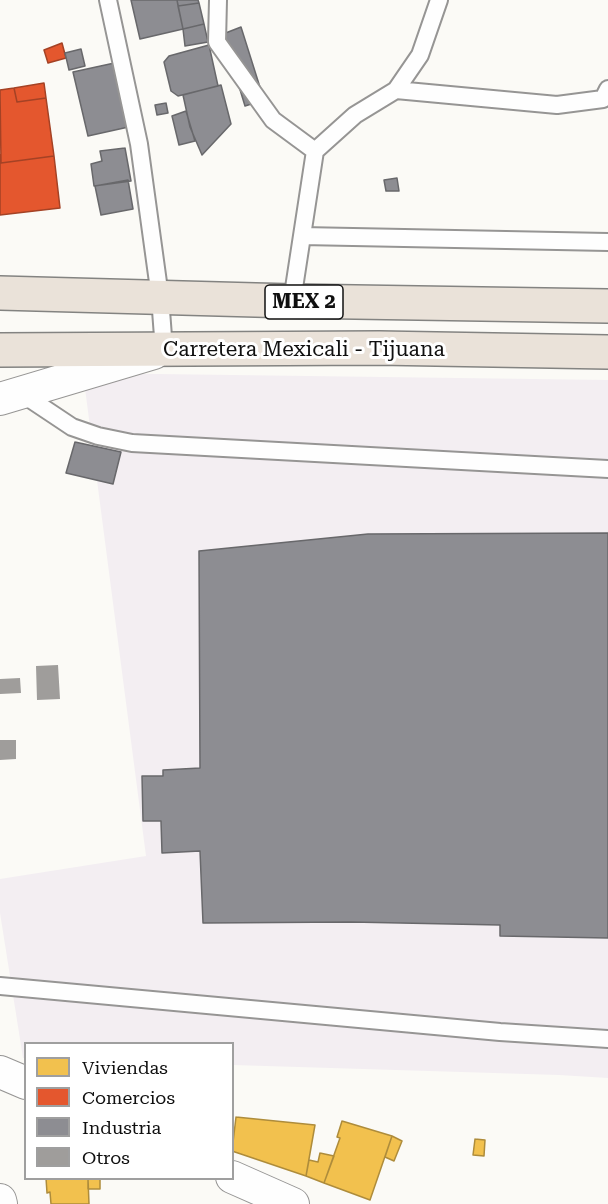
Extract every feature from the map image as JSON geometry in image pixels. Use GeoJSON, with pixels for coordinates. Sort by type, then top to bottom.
{"type":"FeatureCollection","features":[{"type":"Feature","properties":{"kind":"highway","name":"MEX 2"},"geometry":{"type":"LineString","coordinates":[[0,293],[608,306]]}},
{"type":"Feature","properties":{"kind":"highway","name":"Carretera Mexicali - Tijuana"},"geometry":{"type":"LineString","coordinates":[[0,350],[379,348],[608,352]]}},
{"type":"Feature","properties":{"kind":"street"},"geometry":{"type":"LineString","coordinates":[[11,396],[164,350]]}},
{"type":"Feature","properties":{"kind":"street"},"geometry":{"type":"LineString","coordinates":[[0,1072],[24,1082]]}},
{"type":"Feature","properties":{"kind":"street"},"geometry":{"type":"LineString","coordinates":[[234,1178],[293,1204]]}},
{"type":"Feature","properties":{"kind":"lane"},"geometry":{"type":"LineString","coordinates":[[108,0],[139,144],[160,297],[164,350]]}},
{"type":"Feature","properties":{"kind":"lane"},"geometry":{"type":"LineString","coordinates":[[218,0],[217,42],[273,120],[315,152]]}},
{"type":"Feature","properties":{"kind":"lane"},"geometry":{"type":"LineString","coordinates":[[292,301],[315,152],[356,115],[396,90],[420,55],[439,0]]}},
{"type":"Feature","properties":{"kind":"lane"},"geometry":{"type":"LineString","coordinates":[[396,90],[557,105],[603,99],[608,89]]}},
{"type":"Feature","properties":{"kind":"lane"},"geometry":{"type":"LineString","coordinates":[[302,236],[608,242]]}},
{"type":"Feature","properties":{"kind":"lane"},"geometry":{"type":"LineString","coordinates":[[11,396],[72,427],[98,436],[132,443],[608,469]]}},
{"type":"Feature","properties":{"kind":"lane"},"geometry":{"type":"LineString","coordinates":[[0,986],[500,1032],[608,1039]]}},
{"type":"Feature","properties":{"kind":"shaded area"},"geometry":{"type":"Polygon","coordinates":[[[83,373],[608,380],[608,1078],[234,1065],[234,1042],[24,1042],[23,1058],[0,913],[0,879],[146,856],[83,373]]]}},
{"type":"Feature","properties":{"kind":"building: Viviendas"},"geometry":{"type":"Polygon","coordinates":[[[236,1117],[315,1125],[306,1176],[234,1152],[236,1117]]]}},
{"type":"Feature","properties":{"kind":"building: Viviendas"},"geometry":{"type":"Polygon","coordinates":[[[342,1121],[392,1136],[370,1200],[324,1183],[340,1138],[337,1137],[342,1121]]]}},
{"type":"Feature","properties":{"kind":"building: Viviendas"},"geometry":{"type":"Polygon","coordinates":[[[392,1136],[402,1141],[394,1161],[385,1157],[392,1136]]]}},
{"type":"Feature","properties":{"kind":"building: Viviendas"},"geometry":{"type":"Polygon","coordinates":[[[475,1139],[485,1140],[484,1156],[473,1155],[475,1139]]]}},
{"type":"Feature","properties":{"kind":"building: Viviendas"},"geometry":{"type":"Polygon","coordinates":[[[320,1153],[334,1156],[324,1183],[306,1176],[309,1160],[318,1162],[320,1153]]]}},
{"type":"Feature","properties":{"kind":"building: Viviendas"},"geometry":{"type":"Polygon","coordinates":[[[46,1180],[88,1180],[89,1204],[51,1204],[50,1192],[47,1193],[46,1180]]]}},
{"type":"Feature","properties":{"kind":"building: Viviendas"},"geometry":{"type":"Polygon","coordinates":[[[88,1180],[100,1180],[100,1189],[88,1189],[88,1180]]]}},
{"type":"Feature","properties":{"kind":"building: Comercios"},"geometry":{"type":"Polygon","coordinates":[[[62,43],[66,58],[48,63],[44,50],[62,43]]]}},
{"type":"Feature","properties":{"kind":"building: Comercios"},"geometry":{"type":"Polygon","coordinates":[[[44,83],[46,98],[17,102],[14,88],[44,83]]]}},
{"type":"Feature","properties":{"kind":"building: Comercios"},"geometry":{"type":"Polygon","coordinates":[[[14,88],[17,102],[46,98],[54,156],[1,163],[0,90],[14,88]]]}},
{"type":"Feature","properties":{"kind":"building: Comercios"},"geometry":{"type":"Polygon","coordinates":[[[0,155],[1,163],[54,156],[60,208],[0,215],[0,155]]]}},
{"type":"Feature","properties":{"kind":"building: Industria"},"geometry":{"type":"Polygon","coordinates":[[[131,0],[177,0],[183,29],[140,39],[131,0]]]}},
{"type":"Feature","properties":{"kind":"building: Industria"},"geometry":{"type":"Polygon","coordinates":[[[177,0],[198,0],[199,3],[178,6],[177,0]]]}},
{"type":"Feature","properties":{"kind":"building: Industria"},"geometry":{"type":"Polygon","coordinates":[[[199,3],[204,24],[183,29],[178,6],[199,3]]]}},
{"type":"Feature","properties":{"kind":"building: Industria"},"geometry":{"type":"Polygon","coordinates":[[[204,24],[208,42],[185,46],[183,29],[204,24]]]}},
{"type":"Feature","properties":{"kind":"building: Industria"},"geometry":{"type":"Polygon","coordinates":[[[241,27],[264,100],[245,106],[223,34],[241,27]]]}},
{"type":"Feature","properties":{"kind":"building: Industria"},"geometry":{"type":"Polygon","coordinates":[[[209,45],[218,86],[178,96],[171,91],[164,62],[169,56],[209,45]]]}},
{"type":"Feature","properties":{"kind":"building: Industria"},"geometry":{"type":"Polygon","coordinates":[[[81,49],[85,66],[69,70],[65,53],[81,49]]]}},
{"type":"Feature","properties":{"kind":"building: Industria"},"geometry":{"type":"Polygon","coordinates":[[[119,62],[133,126],[88,136],[73,72],[119,62]]]}},
{"type":"Feature","properties":{"kind":"building: Industria"},"geometry":{"type":"Polygon","coordinates":[[[221,85],[231,124],[202,155],[190,127],[183,95],[221,85]]]}},
{"type":"Feature","properties":{"kind":"building: Industria"},"geometry":{"type":"Polygon","coordinates":[[[166,103],[168,113],[157,115],[155,105],[166,103]]]}},
{"type":"Feature","properties":{"kind":"building: Industria"},"geometry":{"type":"Polygon","coordinates":[[[186,111],[195,141],[179,145],[172,116],[186,111]]]}},
{"type":"Feature","properties":{"kind":"building: Industria"},"geometry":{"type":"Polygon","coordinates":[[[125,148],[131,181],[94,186],[91,164],[102,161],[100,151],[125,148]]]}},
{"type":"Feature","properties":{"kind":"building: Industria"},"geometry":{"type":"Polygon","coordinates":[[[397,178],[399,191],[386,191],[384,180],[397,178]]]}},
{"type":"Feature","properties":{"kind":"building: Industria"},"geometry":{"type":"Polygon","coordinates":[[[128,180],[133,209],[101,215],[95,186],[128,180]]]}},
{"type":"Feature","properties":{"kind":"building: Industria"},"geometry":{"type":"Polygon","coordinates":[[[75,442],[121,452],[113,484],[66,473],[75,442]]]}},
{"type":"Feature","properties":{"kind":"building: Industria"},"geometry":{"type":"Polygon","coordinates":[[[608,533],[608,938],[500,936],[500,925],[351,922],[203,923],[200,851],[162,853],[161,821],[143,821],[142,776],[163,776],[163,770],[200,768],[199,551],[368,534],[608,533]]]}},
{"type":"Feature","properties":{"kind":"building: Otros"},"geometry":{"type":"Polygon","coordinates":[[[58,665],[60,699],[37,700],[36,666],[58,665]]]}},
{"type":"Feature","properties":{"kind":"building: Otros"},"geometry":{"type":"Polygon","coordinates":[[[20,678],[21,693],[0,694],[0,679],[20,678]]]}},
{"type":"Feature","properties":{"kind":"building: Otros"},"geometry":{"type":"Polygon","coordinates":[[[0,740],[16,740],[16,759],[0,760],[0,740]]]}}]}
